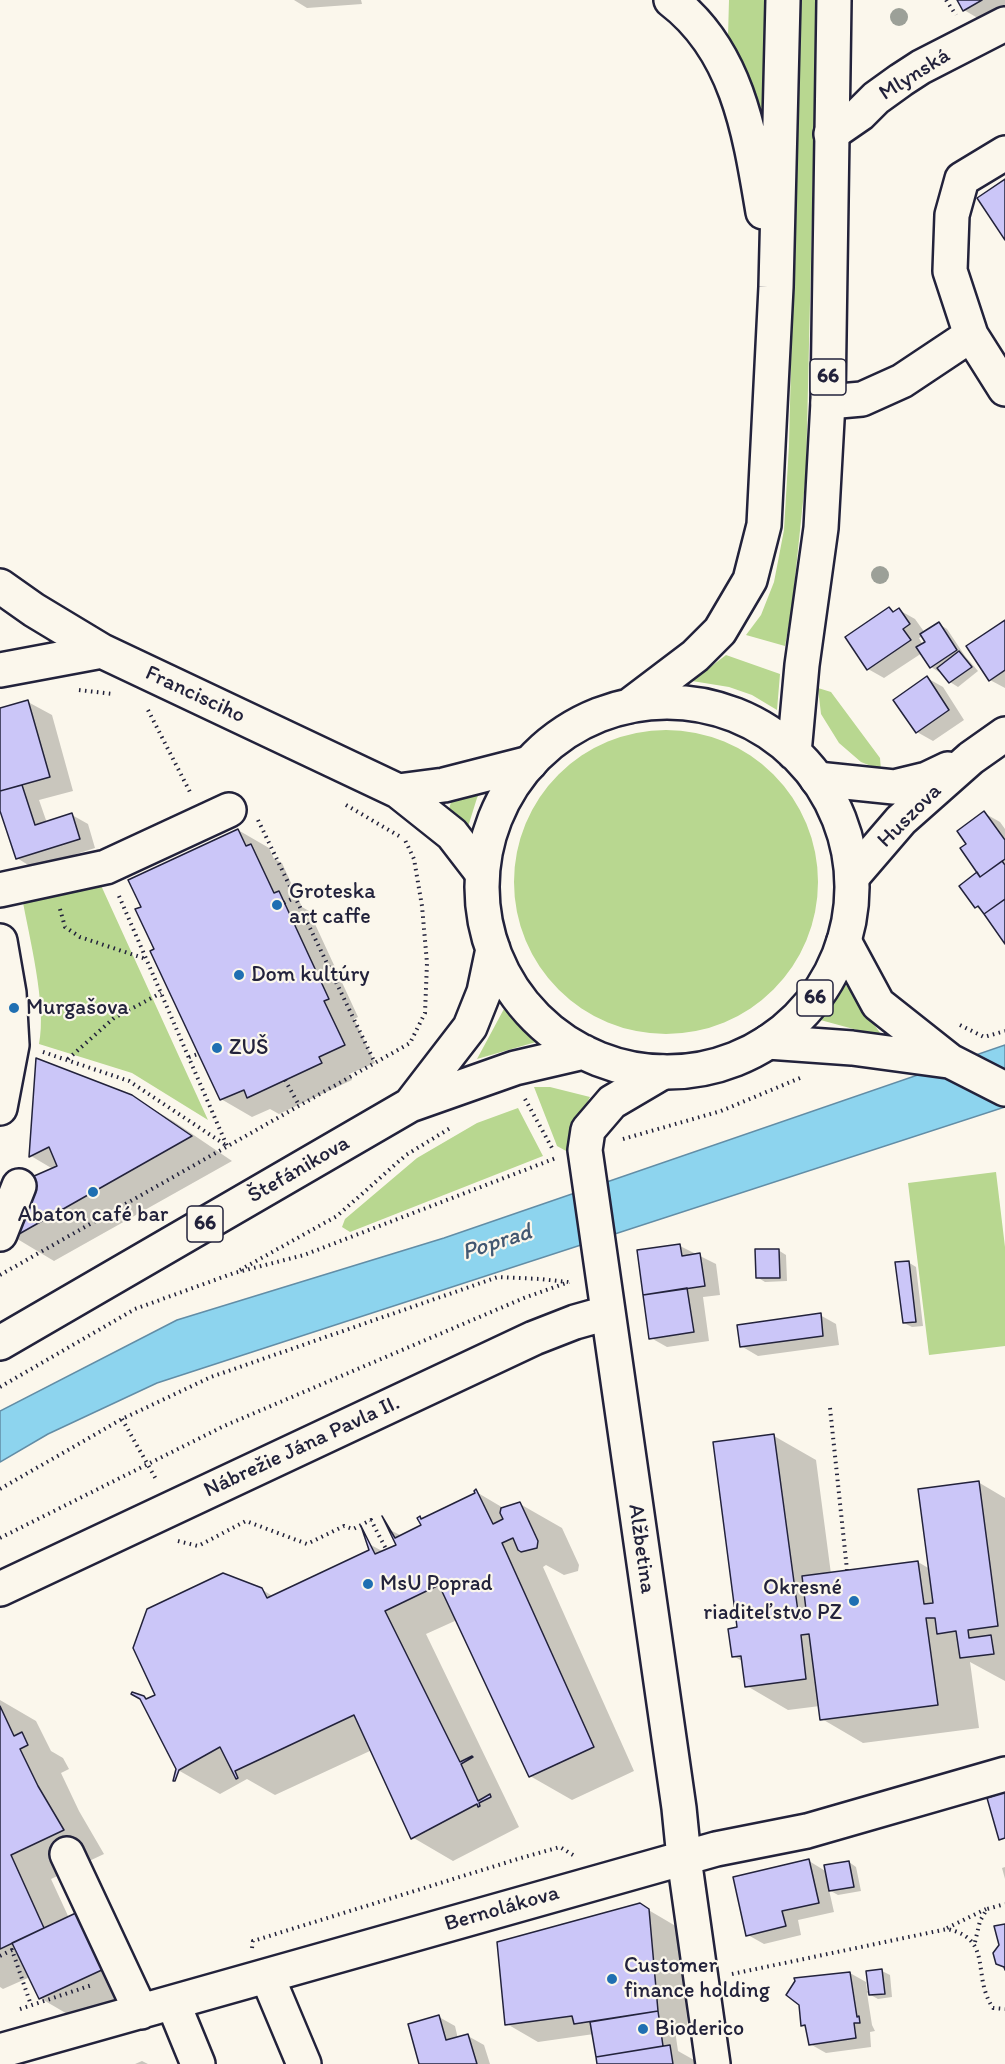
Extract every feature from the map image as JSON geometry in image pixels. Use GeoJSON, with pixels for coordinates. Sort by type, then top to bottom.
{"type":"FeatureCollection","features":[{"type":"Feature","properties":{"kind":"street"},"geometry":{"type":"LineString","coordinates":[[671,0],[708,36],[735,86],[752,147],[776,287]]}},
{"type":"Feature","properties":{"kind":"street","name":"66"},"geometry":{"type":"LineString","coordinates":[[628,707],[695,656],[720,630],[750,580],[764,525],[776,287],[783,0]]}},
{"type":"Feature","properties":{"kind":"street","name":"66"},"geometry":{"type":"LineString","coordinates":[[794,753],[802,665],[821,528],[828,402],[834,0]]}},
{"type":"Feature","properties":{"kind":"street","name":"Mlynská"},"geometry":{"type":"LineString","coordinates":[[831,134],[911,74],[1005,24]]}},
{"type":"Feature","properties":{"kind":"street"},"geometry":{"type":"LineString","coordinates":[[1005,153],[962,179],[952,215],[950,271],[971,335],[1005,389]]}},
{"type":"Feature","properties":{"kind":"street"},"geometry":{"type":"LineString","coordinates":[[828,402],[862,399],[903,381],[971,335]]}},
{"type":"Feature","properties":{"kind":"street","name":"Francisciho"},"geometry":{"type":"LineString","coordinates":[[0,586],[34,610],[102,651],[398,791],[452,834],[482,873]]}},
{"type":"Feature","properties":{"kind":"street"},"geometry":{"type":"LineString","coordinates":[[0,670],[102,651]]}},
{"type":"Feature","properties":{"kind":"street","name":"66"},"geometry":{"type":"LineString","coordinates":[[668,702],[707,706],[745,719],[771,734],[794,753],[817,779],[835,810],[846,843],[852,877],[850,909],[844,941],[836,961],[815,998],[801,1014],[768,1041],[744,1055],[691,1070],[663,1072],[609,1062],[584,1052],[544,1025],[512,988],[493,949],[483,911],[482,873],[492,825],[515,782],[530,764],[551,744],[591,718],[628,707],[668,702]]}},
{"type":"Feature","properties":{"kind":"street","name":"Huszova"},"geometry":{"type":"LineString","coordinates":[[852,877],[901,820],[971,758],[1005,734]]}},
{"type":"Feature","properties":{"kind":"street","name":"Huszova"},"geometry":{"type":"LineString","coordinates":[[817,779],[894,787],[927,779],[971,758]]}},
{"type":"Feature","properties":{"kind":"street"},"geometry":{"type":"LineString","coordinates":[[398,791],[444,784],[530,764]]}},
{"type":"Feature","properties":{"kind":"street"},"geometry":{"type":"LineString","coordinates":[[0,890],[106,867],[217,815]]}},
{"type":"Feature","properties":{"kind":"street"},"geometry":{"type":"LineString","coordinates":[[0,941],[9,993],[12,1045],[0,1108]]}},
{"type":"Feature","properties":{"kind":"street"},"geometry":{"type":"LineString","coordinates":[[844,941],[879,1004],[950,1061],[1005,1089]]}},
{"type":"Feature","properties":{"kind":"street","name":"Štefánikova"},"geometry":{"type":"LineString","coordinates":[[410,1105],[470,1027],[484,992],[493,949]]}},
{"type":"Feature","properties":{"kind":"street"},"geometry":{"type":"LineString","coordinates":[[768,1041],[852,1048],[950,1061]]}},
{"type":"Feature","properties":{"kind":"street","name":"Štefánikova"},"geometry":{"type":"LineString","coordinates":[[0,1343],[410,1105],[514,1068],[584,1052]]}},
{"type":"Feature","properties":{"kind":"street","name":"Alžbetina"},"geometry":{"type":"LineString","coordinates":[[663,1072],[612,1102],[571,1154],[600,1264],[679,1809],[713,2064]]}},
{"type":"Feature","properties":{"kind":"street"},"geometry":{"type":"LineString","coordinates":[[0,1234],[19,1186]]}},
{"type":"Feature","properties":{"kind":"street","name":"Nábrežie Jána Pavla II."},"geometry":{"type":"LineString","coordinates":[[0,1589],[170,1523],[534,1338],[575,1322],[607,1313]]}},
{"type":"Feature","properties":{"kind":"street","name":"Bernolákova"},"geometry":{"type":"LineString","coordinates":[[0,2051],[716,1849],[807,1831],[1005,1774]]}},
{"type":"Feature","properties":{"kind":"street"},"geometry":{"type":"LineString","coordinates":[[67,1854],[141,2012]]}},
{"type":"Feature","properties":{"kind":"street"},"geometry":{"type":"LineString","coordinates":[[267,1976],[304,2064]]}},
{"type":"Feature","properties":{"kind":"street"},"geometry":{"type":"LineString","coordinates":[[173,2002],[198,2064]]}},
{"type":"Feature","properties":{"kind":"path"},"geometry":{"type":"LineString","coordinates":[[147,707],[217,815],[254,810],[375,1063]]}},
{"type":"Feature","properties":{"kind":"path"},"geometry":{"type":"LineString","coordinates":[[0,1275],[410,1043],[425,1013],[427,963],[422,906],[414,859],[405,840]]}},
{"type":"Feature","properties":{"kind":"path"},"geometry":{"type":"LineString","coordinates":[[106,867],[227,1146]]}},
{"type":"Feature","properties":{"kind":"path"},"geometry":{"type":"LineString","coordinates":[[52,879],[65,927],[80,937],[146,959]]}},
{"type":"Feature","properties":{"kind":"path"},"geometry":{"type":"LineString","coordinates":[[284,903],[296,897]]}},
{"type":"Feature","properties":{"kind":"path"},"geometry":{"type":"LineString","coordinates":[[68,1059],[114,1018],[161,993]]}},
{"type":"Feature","properties":{"kind":"path"},"geometry":{"type":"LineString","coordinates":[[955,1022],[984,1037],[1005,1031]]}},
{"type":"Feature","properties":{"kind":"path"},"geometry":{"type":"LineString","coordinates":[[33,1049],[129,1081],[227,1146]]}},
{"type":"Feature","properties":{"kind":"path"},"geometry":{"type":"LineString","coordinates":[[189,1057],[198,1054]]}},
{"type":"Feature","properties":{"kind":"path"},"geometry":{"type":"LineString","coordinates":[[0,1387],[135,1309],[234,1273],[304,1255],[571,1154],[721,1111],[801,1077]]}},
{"type":"Feature","properties":{"kind":"path"},"geometry":{"type":"LineString","coordinates":[[285,1080],[299,1106]]}},
{"type":"Feature","properties":{"kind":"path"},"geometry":{"type":"LineString","coordinates":[[521,1092],[571,1154]]}},
{"type":"Feature","properties":{"kind":"path"},"geometry":{"type":"LineString","coordinates":[[234,1273],[337,1216],[406,1155],[454,1126]]}},
{"type":"Feature","properties":{"kind":"path"},"geometry":{"type":"LineString","coordinates":[[0,1489],[122,1419],[211,1377],[498,1277],[569,1282],[524,1298],[235,1422],[0,1538]]}},
{"type":"Feature","properties":{"kind":"path"},"geometry":{"type":"LineString","coordinates":[[830,1408],[847,1570]]}},
{"type":"Feature","properties":{"kind":"path"},"geometry":{"type":"LineString","coordinates":[[122,1419],[148,1464],[170,1523],[198,1546],[246,1521],[307,1544],[344,1526],[353,1529],[371,1520],[386,1549]]}},
{"type":"Feature","properties":{"kind":"path"},"geometry":{"type":"LineString","coordinates":[[730,1974],[947,1929],[987,1909],[1005,1904]]}},
{"type":"Feature","properties":{"kind":"path"},"geometry":{"type":"LineString","coordinates":[[987,1909],[980,1921],[975,1942],[986,1998],[993,2008],[1005,2009]]}},
{"type":"Feature","properties":{"kind":"path"},"geometry":{"type":"LineString","coordinates":[[947,1929],[962,1932],[975,1942]]}},
{"type":"Feature","properties":{"kind":"path"},"geometry":{"type":"LineString","coordinates":[[0,1956],[12,1950],[32,2005]]}},
{"type":"Feature","properties":{"kind":"green space"},"geometry":{"type":"Polygon","coordinates":[[[729,0],[766,0],[763,120],[756,94],[728,36],[729,0]]]}},
{"type":"Feature","properties":{"kind":"green space"},"geometry":{"type":"Polygon","coordinates":[[[800,0],[817,0],[806,473],[792,607],[785,646],[746,635],[761,615],[774,582],[784,530],[789,445],[800,0]]]}},
{"type":"Feature","properties":{"kind":"green space"},"geometry":{"type":"Polygon","coordinates":[[[726,655],[780,674],[777,710],[752,695],[729,687],[692,681],[726,655]]]}},
{"type":"Feature","properties":{"kind":"green space"},"geometry":{"type":"Polygon","coordinates":[[[818,688],[831,692],[880,758],[881,770],[861,762],[839,743],[821,714],[818,688]]]}},
{"type":"Feature","properties":{"kind":"green space"},"geometry":{"type":"Polygon","coordinates":[[[666,730],[696,733],[724,742],[750,756],[773,775],[792,798],[806,824],[815,852],[818,882],[815,912],[806,940],[792,966],[773,989],[750,1008],[724,1022],[696,1031],[666,1034],[636,1031],[608,1022],[582,1008],[559,989],[540,966],[526,940],[517,912],[514,882],[517,852],[526,824],[540,798],[559,775],[582,756],[608,742],[636,733],[666,730]]]}},
{"type":"Feature","properties":{"kind":"green space"},"geometry":{"type":"Polygon","coordinates":[[[485,783],[477,798],[467,830],[448,813],[454,791],[485,783]]]}},
{"type":"Feature","properties":{"kind":"green space"},"geometry":{"type":"Polygon","coordinates":[[[99,881],[208,1120],[132,1073],[39,1044],[41,1010],[39,991],[22,897],[99,881]]]}},
{"type":"Feature","properties":{"kind":"green space"},"geometry":{"type":"Polygon","coordinates":[[[843,981],[883,1037],[813,1018],[843,981]]]}},
{"type":"Feature","properties":{"kind":"green space"},"geometry":{"type":"Polygon","coordinates":[[[505,1007],[536,1042],[477,1059],[505,1007]]]}},
{"type":"Feature","properties":{"kind":"green space"},"geometry":{"type":"Polygon","coordinates":[[[534,1087],[550,1087],[590,1097],[572,1131],[568,1152],[557,1146],[534,1087]]]}},
{"type":"Feature","properties":{"kind":"green space"},"geometry":{"type":"Polygon","coordinates":[[[518,1108],[543,1156],[350,1232],[342,1227],[345,1219],[417,1158],[477,1123],[518,1108]]]}},
{"type":"Feature","properties":{"kind":"green space"},"geometry":{"type":"Polygon","coordinates":[[[996,1172],[1005,1247],[1005,1346],[929,1355],[908,1183],[996,1172]]]}},
{"type":"Feature","properties":{"kind":"water","name":"Poprad"},"geometry":{"type":"Polygon","coordinates":[[[1005,1045],[1005,1107],[157,1383],[48,1434],[0,1462],[0,1411],[177,1320],[444,1238],[1005,1045]]]}},
{"type":"Feature","properties":{"kind":"building"},"geometry":{"type":"Polygon","coordinates":[[[957,0],[982,0],[963,11],[957,0]]]}},
{"type":"Feature","properties":{"kind":"building"},"geometry":{"type":"Polygon","coordinates":[[[1005,179],[1005,240],[977,198],[1005,179]]]}},
{"type":"Feature","properties":{"kind":"building"},"geometry":{"type":"Polygon","coordinates":[[[889,607],[893,612],[899,608],[910,624],[903,629],[911,640],[867,670],[845,637],[889,607]]]}},
{"type":"Feature","properties":{"kind":"building"},"geometry":{"type":"Polygon","coordinates":[[[1005,620],[1005,670],[989,681],[966,646],[1005,620]]]}},
{"type":"Feature","properties":{"kind":"building"},"geometry":{"type":"Polygon","coordinates":[[[939,622],[957,650],[930,668],[916,647],[925,642],[920,634],[939,622]]]}},
{"type":"Feature","properties":{"kind":"building"},"geometry":{"type":"Polygon","coordinates":[[[959,651],[972,667],[949,683],[937,668],[959,651]]]}},
{"type":"Feature","properties":{"kind":"building"},"geometry":{"type":"Polygon","coordinates":[[[927,676],[949,710],[916,733],[893,700],[927,676]]]}},
{"type":"Feature","properties":{"kind":"building"},"geometry":{"type":"Polygon","coordinates":[[[28,700],[50,777],[0,791],[0,708],[28,700]]]}},
{"type":"Feature","properties":{"kind":"building"},"geometry":{"type":"Polygon","coordinates":[[[22,785],[35,825],[72,813],[80,839],[16,859],[0,811],[0,791],[22,785]]]}},
{"type":"Feature","properties":{"kind":"building"},"geometry":{"type":"Polygon","coordinates":[[[984,811],[1005,840],[1005,859],[980,877],[960,848],[966,844],[957,831],[984,811]]]}},
{"type":"Feature","properties":{"kind":"building","name":"Dom kultúry"},"geometry":{"type":"Polygon","coordinates":[[[238,829],[246,846],[251,844],[274,893],[279,891],[329,999],[324,1001],[345,1045],[319,1057],[322,1063],[247,1098],[244,1090],[220,1100],[150,951],[154,949],[135,909],[141,907],[128,880],[238,829]]]}},
{"type":"Feature","properties":{"kind":"building"},"geometry":{"type":"Polygon","coordinates":[[[1002,861],[1005,865],[1005,899],[984,914],[978,906],[975,908],[959,886],[977,872],[980,877],[1002,861]]]}},
{"type":"Feature","properties":{"kind":"building"},"geometry":{"type":"Polygon","coordinates":[[[1005,899],[1005,944],[984,914],[1005,899]]]}},
{"type":"Feature","properties":{"kind":"building"},"geometry":{"type":"Polygon","coordinates":[[[36,1058],[132,1095],[192,1136],[12,1238],[25,1180],[57,1166],[49,1147],[29,1157],[36,1058]]]}},
{"type":"Feature","properties":{"kind":"building"},"geometry":{"type":"Polygon","coordinates":[[[680,1244],[682,1256],[700,1253],[705,1286],[643,1295],[637,1250],[680,1244]]]}},
{"type":"Feature","properties":{"kind":"building"},"geometry":{"type":"Polygon","coordinates":[[[755,1249],[779,1249],[780,1278],[756,1278],[755,1249]]]}},
{"type":"Feature","properties":{"kind":"building"},"geometry":{"type":"Polygon","coordinates":[[[909,1261],[916,1322],[903,1323],[895,1262],[909,1261]]]}},
{"type":"Feature","properties":{"kind":"building"},"geometry":{"type":"Polygon","coordinates":[[[687,1288],[694,1332],[649,1339],[643,1295],[687,1288]]]}},
{"type":"Feature","properties":{"kind":"building"},"geometry":{"type":"Polygon","coordinates":[[[821,1313],[823,1336],[740,1347],[737,1325],[821,1313]]]}},
{"type":"Feature","properties":{"kind":"building"},"geometry":{"type":"Polygon","coordinates":[[[774,1434],[799,1619],[807,1618],[802,1576],[918,1561],[924,1604],[933,1603],[918,1489],[979,1481],[998,1626],[968,1630],[969,1638],[991,1635],[994,1654],[960,1658],[956,1631],[937,1634],[935,1618],[926,1618],[938,1705],[820,1720],[809,1634],[801,1635],[806,1679],[745,1687],[741,1656],[732,1657],[728,1629],[737,1627],[713,1442],[774,1434]]]}},
{"type":"Feature","properties":{"kind":"building"},"geometry":{"type":"Polygon","coordinates":[[[476,1489],[493,1524],[503,1519],[500,1513],[501,1508],[520,1502],[538,1541],[537,1548],[521,1552],[513,1538],[502,1543],[594,1747],[529,1777],[439,1585],[385,1611],[460,1762],[473,1757],[461,1764],[478,1801],[490,1794],[491,1797],[479,1803],[480,1806],[478,1807],[477,1804],[411,1839],[354,1715],[235,1771],[238,1778],[236,1779],[220,1747],[179,1770],[173,1781],[176,1769],[140,1699],[131,1694],[132,1692],[144,1696],[146,1699],[155,1695],[133,1648],[147,1609],[223,1573],[262,1588],[267,1598],[369,1550],[361,1526],[375,1554],[396,1545],[382,1516],[395,1538],[421,1525],[417,1518],[420,1516],[421,1519],[475,1493],[476,1489]]]}},
{"type":"Feature","properties":{"kind":"building"},"geometry":{"type":"Polygon","coordinates":[[[0,1706],[14,1736],[22,1732],[28,1745],[20,1749],[38,1786],[64,1830],[11,1855],[44,1928],[0,1949],[0,1706]]]}},
{"type":"Feature","properties":{"kind":"building"},"geometry":{"type":"Polygon","coordinates":[[[1005,1792],[1005,1838],[999,1840],[987,1798],[1005,1792]]]}},
{"type":"Feature","properties":{"kind":"building"},"geometry":{"type":"Polygon","coordinates":[[[809,1859],[819,1903],[782,1911],[786,1926],[746,1936],[733,1877],[809,1859]]]}},
{"type":"Feature","properties":{"kind":"building"},"geometry":{"type":"Polygon","coordinates":[[[849,1861],[854,1887],[829,1891],[824,1865],[849,1861]]]}},
{"type":"Feature","properties":{"kind":"building"},"geometry":{"type":"Polygon","coordinates":[[[640,1903],[649,1909],[658,2011],[574,2024],[572,2016],[505,2025],[497,1942],[640,1903]]]}},
{"type":"Feature","properties":{"kind":"building"},"geometry":{"type":"Polygon","coordinates":[[[78,1912],[104,1969],[39,1999],[12,1943],[78,1912]]]}},
{"type":"Feature","properties":{"kind":"building"},"geometry":{"type":"Polygon","coordinates":[[[1005,1924],[1005,1970],[1004,1967],[996,1964],[993,1953],[999,1945],[994,1926],[1005,1924]]]}},
{"type":"Feature","properties":{"kind":"building"},"geometry":{"type":"Polygon","coordinates":[[[882,1969],[885,1994],[869,1995],[866,1971],[882,1969]]]}},
{"type":"Feature","properties":{"kind":"building"},"geometry":{"type":"Polygon","coordinates":[[[850,1972],[860,2023],[854,2023],[856,2038],[809,2045],[805,2025],[801,2026],[799,2005],[786,1995],[795,1981],[794,1978],[850,1972]]]}},
{"type":"Feature","properties":{"kind":"building"},"geometry":{"type":"Polygon","coordinates":[[[658,2011],[663,2046],[596,2057],[590,2022],[658,2011]]]}},
{"type":"Feature","properties":{"kind":"building"},"geometry":{"type":"Polygon","coordinates":[[[439,2015],[446,2040],[468,2034],[477,2064],[419,2064],[408,2024],[439,2015]]]}},
{"type":"Feature","properties":{"kind":"building"},"geometry":{"type":"Polygon","coordinates":[[[670,2045],[673,2064],[597,2064],[596,2057],[670,2045]]]}},
{"type":"Feature","properties":{"kind":"place","name":"Groteska art caffe"},"geometry":{"type":"Point","coordinates":[277,905]}},
{"type":"Feature","properties":{"kind":"place","name":"Dom kultúry"},"geometry":{"type":"Point","coordinates":[239,975]}},
{"type":"Feature","properties":{"kind":"place","name":"Murgašova"},"geometry":{"type":"Point","coordinates":[14,1008]}},
{"type":"Feature","properties":{"kind":"place","name":"ZUŠ"},"geometry":{"type":"Point","coordinates":[217,1048]}},
{"type":"Feature","properties":{"kind":"place","name":"Abaton café bar"},"geometry":{"type":"Point","coordinates":[93,1192]}},
{"type":"Feature","properties":{"kind":"place","name":"MsU Poprad"},"geometry":{"type":"Point","coordinates":[368,1584]}},
{"type":"Feature","properties":{"kind":"place","name":"Okresné riaditeľstvo PZ"},"geometry":{"type":"Point","coordinates":[854,1601]}},
{"type":"Feature","properties":{"kind":"place","name":"Customer finance holding"},"geometry":{"type":"Point","coordinates":[612,1979]}},
{"type":"Feature","properties":{"kind":"place","name":"Bioderico"},"geometry":{"type":"Point","coordinates":[643,2029]}}]}
